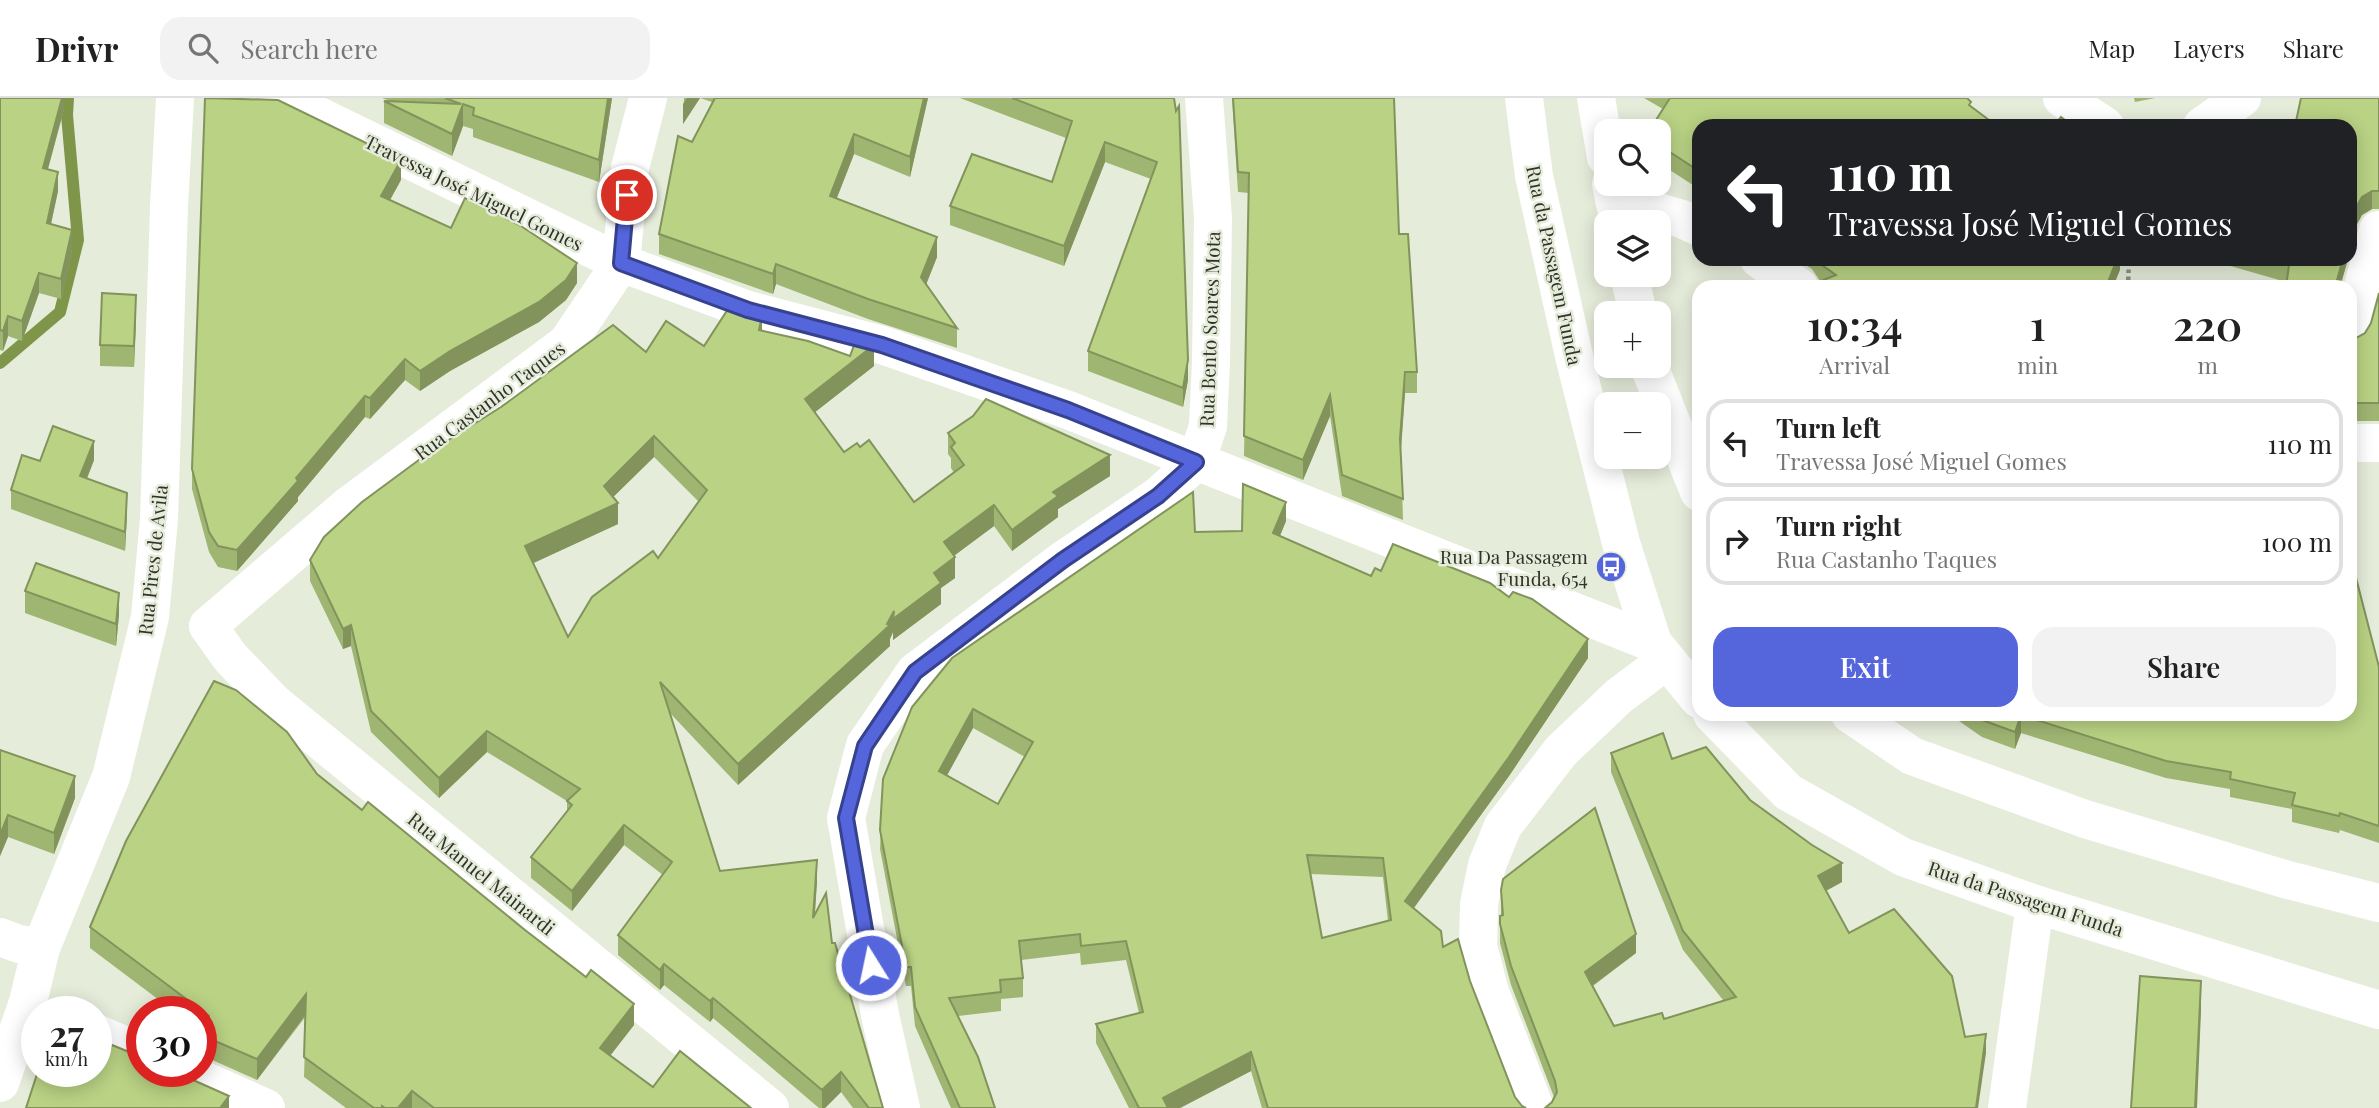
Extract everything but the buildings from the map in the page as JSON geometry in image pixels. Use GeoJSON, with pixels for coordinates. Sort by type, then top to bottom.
{"type":"FeatureCollection","features":[{"type":"Feature","properties":{"kind":"street","name":"Rua Pires de Avila"},"geometry":{"type":"LineString","coordinates":[[39,996],[41,948],[111,777],[150,617],[159,519],[175,98]]}},
{"type":"Feature","properties":{"kind":"street","name":"Travessa José Miguel Gomes"},"geometry":{"type":"LineString","coordinates":[[282,98],[621,263],[748,310],[882,345],[1068,410],[1660,651]]}},
{"type":"Feature","properties":{"kind":"street","name":"Rua Castanho Taques"},"geometry":{"type":"LineString","coordinates":[[208,626],[348,506],[567,343],[621,263],[630,168],[648,98]]}},
{"type":"Feature","properties":{"kind":"street","name":"Rua Bento Soares Mota"},"geometry":{"type":"LineString","coordinates":[[901,1108],[880,1015],[846,818],[865,746],[915,672],[1063,560],[1158,496],[1196,462],[1208,426],[1211,362],[1213,218],[1204,98]]}},
{"type":"Feature","properties":{"kind":"street","name":"Rua da Passagem Funda"},"geometry":{"type":"LineString","coordinates":[[1524,98],[1534,176],[1574,356],[1621,543],[1660,651],[1692,690]]}},
{"type":"Feature","properties":{"kind":"street"},"geometry":{"type":"LineString","coordinates":[[1596,98],[1600,119]]}},
{"type":"Feature","properties":{"kind":"street"},"geometry":{"type":"LineString","coordinates":[[2212,119],[2242,98]]}},
{"type":"Feature","properties":{"kind":"street"},"geometry":{"type":"LineString","coordinates":[[1615,202],[1692,224]]}},
{"type":"Feature","properties":{"kind":"street"},"geometry":{"type":"LineString","coordinates":[[2357,309],[2378,230]]}},
{"type":"Feature","properties":{"kind":"street"},"geometry":{"type":"LineString","coordinates":[[1769,266],[1789,280]]}},
{"type":"Feature","properties":{"kind":"street"},"geometry":{"type":"LineString","coordinates":[[1655,378],[1692,474]]}},
{"type":"Feature","properties":{"kind":"street"},"geometry":{"type":"LineString","coordinates":[[2357,443],[2379,443]]}},
{"type":"Feature","properties":{"kind":"street"},"geometry":{"type":"LineString","coordinates":[[150,617],[208,626]]}},
{"type":"Feature","properties":{"kind":"street","name":"Rua Manuel Mainardi"},"geometry":{"type":"LineString","coordinates":[[208,626],[230,657],[273,702],[769,1108]]}},
{"type":"Feature","properties":{"kind":"street"},"geometry":{"type":"LineString","coordinates":[[1535,1108],[1490,992],[1478,946],[1479,904],[1487,865],[1503,826],[1561,751],[1619,696],[1660,651]]}},
{"type":"Feature","properties":{"kind":"street","name":"Rua da Passagem Funda"},"geometry":{"type":"LineString","coordinates":[[1719,721],[1788,792],[1903,857],[2035,904],[2379,1010]]}},
{"type":"Feature","properties":{"kind":"street"},"geometry":{"type":"LineString","coordinates":[[1860,721],[1912,756],[2073,815],[2288,880],[2379,903]]}},
{"type":"Feature","properties":{"kind":"street"},"geometry":{"type":"LineString","coordinates":[[2007,1108],[2035,904]]}},
{"type":"Feature","properties":{"kind":"street"},"geometry":{"type":"LineString","coordinates":[[0,937],[41,948]]}},
{"type":"Feature","properties":{"kind":"street","name":"Rua Pires de Avila"},"geometry":{"type":"LineString","coordinates":[[0,1083],[21,1041]]}},
{"type":"Feature","properties":{"kind":"street"},"geometry":{"type":"LineString","coordinates":[[217,1086],[266,1108]]}},
{"type":"Feature","properties":{"kind":"waterway"},"geometry":{"type":"LineString","coordinates":[[0,363],[60,312],[78,240],[67,115],[68,98]]}},
{"type":"Feature","properties":{"kind":"place","name":"Rua Da Passagem Funda, 654"},"geometry":{"type":"Point","coordinates":[1611,567]}},
{"type":"Feature","properties":{"kind":"route"},"geometry":{"type":"LineString","coordinates":[[627,195],[621,263],[748,310],[882,345],[1068,410],[1196,462],[1158,496],[1063,560],[915,672],[865,746],[846,818],[871,965]]}}]}
